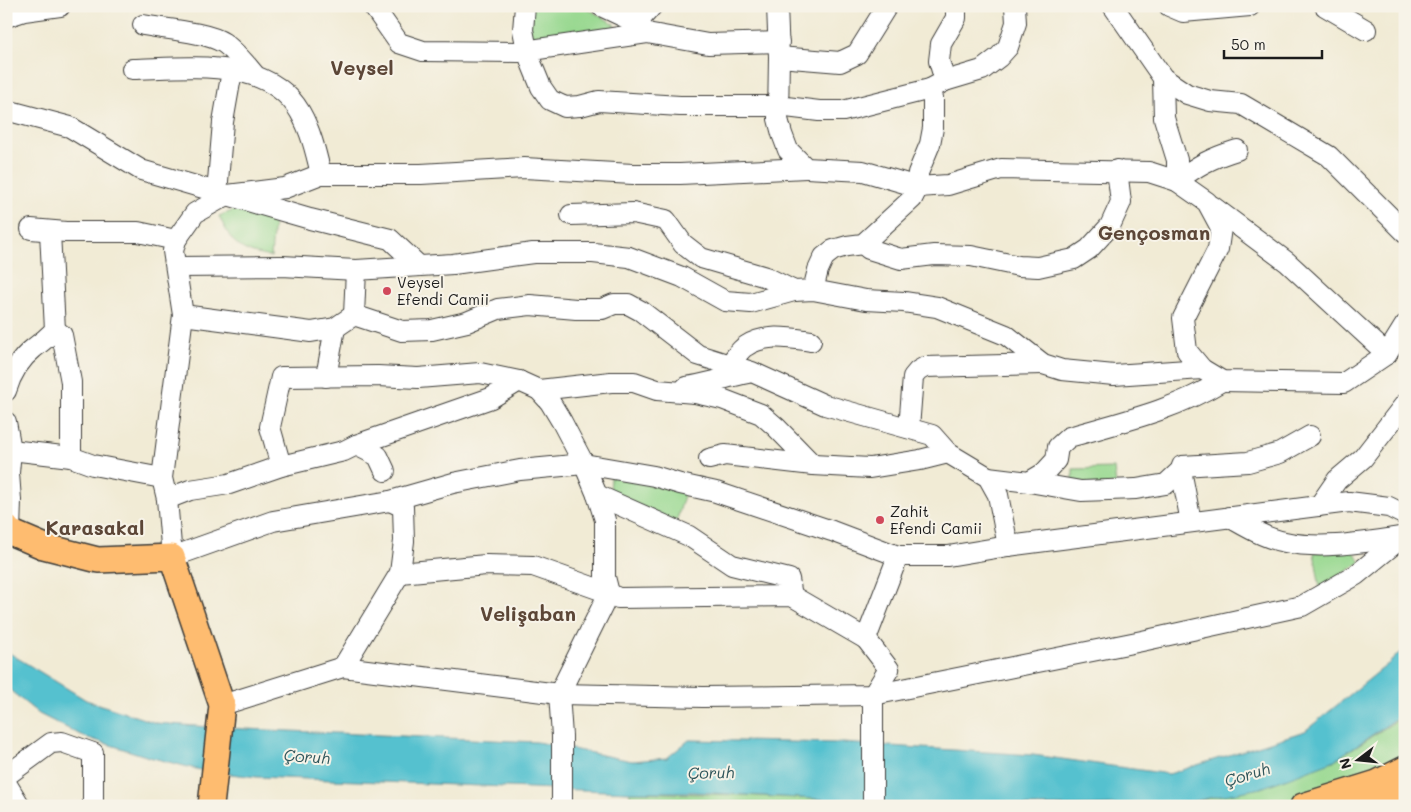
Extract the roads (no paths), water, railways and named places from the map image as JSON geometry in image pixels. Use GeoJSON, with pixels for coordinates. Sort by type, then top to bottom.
{"type":"FeatureCollection","features":[{"type":"Feature","properties":{"kind":"main road"},"geometry":{"type":"LineString","coordinates":[[8,530],[43,546],[98,560],[172,557],[221,712],[211,806]]}},
{"type":"Feature","properties":{"kind":"main road"},"geometry":{"type":"LineString","coordinates":[[1303,806],[1377,783],[1405,769]]}},
{"type":"Feature","properties":{"kind":"main road"},"geometry":{"type":"LineString","coordinates":[[1362,806],[1388,799],[1405,790]]}},
{"type":"Feature","properties":{"kind":"street"},"geometry":{"type":"LineString","coordinates":[[6,17],[24,11],[60,6]]}},
{"type":"Feature","properties":{"kind":"street"},"geometry":{"type":"LineString","coordinates":[[373,6],[399,43],[423,50],[518,52],[642,28]]}},
{"type":"Feature","properties":{"kind":"street"},"geometry":{"type":"LineString","coordinates":[[525,6],[523,30],[526,50],[541,87],[550,100],[564,107],[580,106],[599,101],[680,106],[778,106],[820,112],[842,111],[938,85],[982,70],[999,58],[1008,47],[1016,23],[1015,6]]}},
{"type":"Feature","properties":{"kind":"street"},"geometry":{"type":"LineString","coordinates":[[601,6],[642,28],[708,44],[779,49],[840,62],[858,54],[887,6]]}},
{"type":"Feature","properties":{"kind":"street"},"geometry":{"type":"LineString","coordinates":[[642,28],[652,6]]}},
{"type":"Feature","properties":{"kind":"street"},"geometry":{"type":"LineString","coordinates":[[777,6],[779,49],[778,106],[782,134],[788,150],[806,168]]}},
{"type":"Feature","properties":{"kind":"street"},"geometry":{"type":"LineString","coordinates":[[177,268],[282,266],[356,270],[453,264],[533,253],[593,253],[629,257],[638,260],[682,277],[725,302],[751,303],[803,290],[818,270],[824,257],[833,250],[863,244],[912,199],[918,187],[918,173],[930,144],[933,128],[933,98],[938,85],[941,44],[956,18],[956,6]]}},
{"type":"Feature","properties":{"kind":"street"},"geometry":{"type":"LineString","coordinates":[[1113,6],[1163,78],[1187,94],[1210,101],[1241,104],[1329,156],[1403,228]]}},
{"type":"Feature","properties":{"kind":"street"},"geometry":{"type":"LineString","coordinates":[[1169,6],[1183,12],[1250,6]]}},
{"type":"Feature","properties":{"kind":"street"},"geometry":{"type":"LineString","coordinates":[[1325,6],[1366,30]]}},
{"type":"Feature","properties":{"kind":"street"},"geometry":{"type":"LineString","coordinates":[[143,25],[205,36],[222,42],[239,55],[254,74]]}},
{"type":"Feature","properties":{"kind":"street"},"geometry":{"type":"LineString","coordinates":[[132,69],[210,68],[254,74],[279,88],[290,98],[300,112],[314,143],[321,174]]}},
{"type":"Feature","properties":{"kind":"street"},"geometry":{"type":"LineString","coordinates":[[222,194],[223,122],[232,71]]}},
{"type":"Feature","properties":{"kind":"street"},"geometry":{"type":"LineString","coordinates":[[1163,78],[1164,118],[1177,160],[1177,181]]}},
{"type":"Feature","properties":{"kind":"street"},"geometry":{"type":"LineString","coordinates":[[6,110],[70,127],[141,170],[310,219],[390,239],[418,265]]}},
{"type":"Feature","properties":{"kind":"street"},"geometry":{"type":"LineString","coordinates":[[1177,181],[1200,164],[1216,156],[1237,150]]}},
{"type":"Feature","properties":{"kind":"street"},"geometry":{"type":"LineString","coordinates":[[1387,354],[1287,262],[1177,181],[1149,172],[1000,169],[948,186],[918,187],[864,171],[806,168],[671,174],[633,174],[524,168],[421,174],[321,174],[285,188],[222,194],[196,213],[176,240],[173,251],[183,316],[162,478],[167,499],[172,557],[273,521],[390,501],[453,483],[520,470],[584,464],[654,476],[716,492],[832,531],[898,556],[948,556],[1008,546],[1349,502],[1389,507],[1405,515]]}},
{"type":"Feature","properties":{"kind":"street"},"geometry":{"type":"LineString","coordinates":[[863,244],[869,249],[901,259],[934,255],[971,256],[1019,266],[1038,267],[1074,259],[1089,249],[1110,226],[1121,202],[1117,170]]}},
{"type":"Feature","properties":{"kind":"street"},"geometry":{"type":"LineString","coordinates":[[1207,202],[1221,228],[1218,249],[1183,318],[1187,351],[1202,369],[1222,381],[1344,383],[1387,354],[1405,325]]}},
{"type":"Feature","properties":{"kind":"street"},"geometry":{"type":"LineString","coordinates":[[571,215],[633,212],[666,220],[683,244],[701,258],[803,290],[866,300],[904,302],[937,307],[1006,335],[1043,364]]}},
{"type":"Feature","properties":{"kind":"street"},"geometry":{"type":"LineString","coordinates":[[72,457],[71,382],[62,335],[55,330],[40,230],[89,233],[138,232],[176,240]]}},
{"type":"Feature","properties":{"kind":"street"},"geometry":{"type":"LineString","coordinates":[[354,315],[356,270]]}},
{"type":"Feature","properties":{"kind":"street"},"geometry":{"type":"LineString","coordinates":[[354,315],[402,331],[432,330],[467,322],[498,309],[530,305],[602,309],[614,304],[628,304],[641,310],[698,355],[752,372],[825,405],[932,436],[948,452],[988,477],[1081,491],[1136,489],[1166,484],[1181,470],[1182,466],[1248,462],[1280,452],[1310,436]]}},
{"type":"Feature","properties":{"kind":"street"},"geometry":{"type":"LineString","coordinates":[[183,316],[311,332],[335,328],[354,315]]}},
{"type":"Feature","properties":{"kind":"street"},"geometry":{"type":"LineString","coordinates":[[326,377],[335,328]]}},
{"type":"Feature","properties":{"kind":"street"},"geometry":{"type":"LineString","coordinates":[[6,391],[10,378],[20,362],[34,348],[46,341],[55,330]]}},
{"type":"Feature","properties":{"kind":"street"},"geometry":{"type":"LineString","coordinates":[[728,366],[745,346],[762,339],[784,338],[811,341]]}},
{"type":"Feature","properties":{"kind":"street"},"geometry":{"type":"LineString","coordinates":[[908,428],[913,377],[925,367],[1043,364],[1062,370],[1114,375],[1202,369]]}},
{"type":"Feature","properties":{"kind":"street"},"geometry":{"type":"LineString","coordinates":[[657,390],[704,384],[752,372]]}},
{"type":"Feature","properties":{"kind":"street"},"geometry":{"type":"LineString","coordinates":[[280,466],[270,427],[281,377],[378,376],[418,378],[480,373],[519,381],[539,390],[554,409],[584,464],[605,520],[605,577],[609,593],[559,694],[562,736],[562,805]]}},
{"type":"Feature","properties":{"kind":"street"},"geometry":{"type":"LineString","coordinates":[[167,499],[190,490],[229,484],[280,466],[344,451],[356,445],[491,398],[519,381]]}},
{"type":"Feature","properties":{"kind":"street"},"geometry":{"type":"LineString","coordinates":[[1029,482],[1044,473],[1056,460],[1058,447],[1069,437],[1154,412],[1200,394],[1222,381]]}},
{"type":"Feature","properties":{"kind":"street"},"geometry":{"type":"LineString","coordinates":[[539,390],[562,386],[634,382],[657,390],[695,393],[722,398],[761,414],[813,466]]}},
{"type":"Feature","properties":{"kind":"street"},"geometry":{"type":"LineString","coordinates":[[1320,506],[1337,480],[1363,458],[1405,404]]}},
{"type":"Feature","properties":{"kind":"street"},"geometry":{"type":"LineString","coordinates":[[6,422],[10,450],[11,500],[8,530]]}},
{"type":"Feature","properties":{"kind":"street"},"geometry":{"type":"LineString","coordinates":[[356,445],[378,456],[385,471]]}},
{"type":"Feature","properties":{"kind":"street"},"geometry":{"type":"LineString","coordinates":[[10,450],[72,457],[93,465],[162,478]]}},
{"type":"Feature","properties":{"kind":"street"},"geometry":{"type":"LineString","coordinates":[[709,458],[725,455],[813,466],[870,468],[920,460],[948,452]]}},
{"type":"Feature","properties":{"kind":"street"},"geometry":{"type":"LineString","coordinates":[[1181,470],[1191,522]]}},
{"type":"Feature","properties":{"kind":"street"},"geometry":{"type":"LineString","coordinates":[[988,477],[998,495],[1008,546]]}},
{"type":"Feature","properties":{"kind":"street"},"geometry":{"type":"LineString","coordinates":[[597,495],[689,536],[732,565],[789,579],[792,596]]}},
{"type":"Feature","properties":{"kind":"street"},"geometry":{"type":"LineString","coordinates":[[343,667],[400,573],[404,541],[404,507],[390,501]]}},
{"type":"Feature","properties":{"kind":"street"},"geometry":{"type":"LineString","coordinates":[[1229,517],[1255,532],[1285,542],[1326,545],[1403,536]]}},
{"type":"Feature","properties":{"kind":"street"},"geometry":{"type":"LineString","coordinates":[[221,712],[343,667],[559,694],[703,698],[873,695],[1142,641],[1302,606],[1356,575],[1403,536]]}},
{"type":"Feature","properties":{"kind":"street"},"geometry":{"type":"LineString","coordinates":[[866,639],[898,556]]}},
{"type":"Feature","properties":{"kind":"street"},"geometry":{"type":"LineString","coordinates":[[400,573],[486,565],[533,566],[609,593],[618,598],[792,596],[866,639],[889,669],[873,695],[873,806]]}},
{"type":"Feature","properties":{"kind":"street"},"geometry":{"type":"LineString","coordinates":[[6,776],[51,743],[62,742],[93,753],[93,806]]}},
{"type":"Feature","properties":{"kind":"street"},"geometry":{"type":"LineString","coordinates":[[6,783],[20,806]]}},
{"type":"Feature","properties":{"kind":"water","name":"Çoruh"},"geometry":{"type":"Polygon","coordinates":[[[1405,648],[1405,713],[1333,761],[1261,788],[1184,803],[1077,806],[939,806],[694,792],[630,792],[257,777],[204,771],[149,757],[85,737],[39,714],[6,687],[6,651],[86,700],[156,723],[223,728],[537,742],[632,761],[667,758],[689,740],[842,743],[1033,755],[1169,774],[1305,731],[1405,648]]]}},
{"type":"Feature","properties":{"kind":"place","name":"Veysel Efendi Camii"},"geometry":{"type":"Point","coordinates":[387,291]}},
{"type":"Feature","properties":{"kind":"place","name":"Zahit Efendi Camii"},"geometry":{"type":"Point","coordinates":[880,520]}},
{"type":"Feature","properties":{"kind":"district","name":"Veysel"},"geometry":{"type":"Point","coordinates":[362,67]}},
{"type":"Feature","properties":{"kind":"district","name":"Gençosman"},"geometry":{"type":"Point","coordinates":[1154,232]}},
{"type":"Feature","properties":{"kind":"district","name":"Karasakal"},"geometry":{"type":"Point","coordinates":[95,527]}},
{"type":"Feature","properties":{"kind":"district","name":"Velişaban"},"geometry":{"type":"Point","coordinates":[528,613]}}]}
